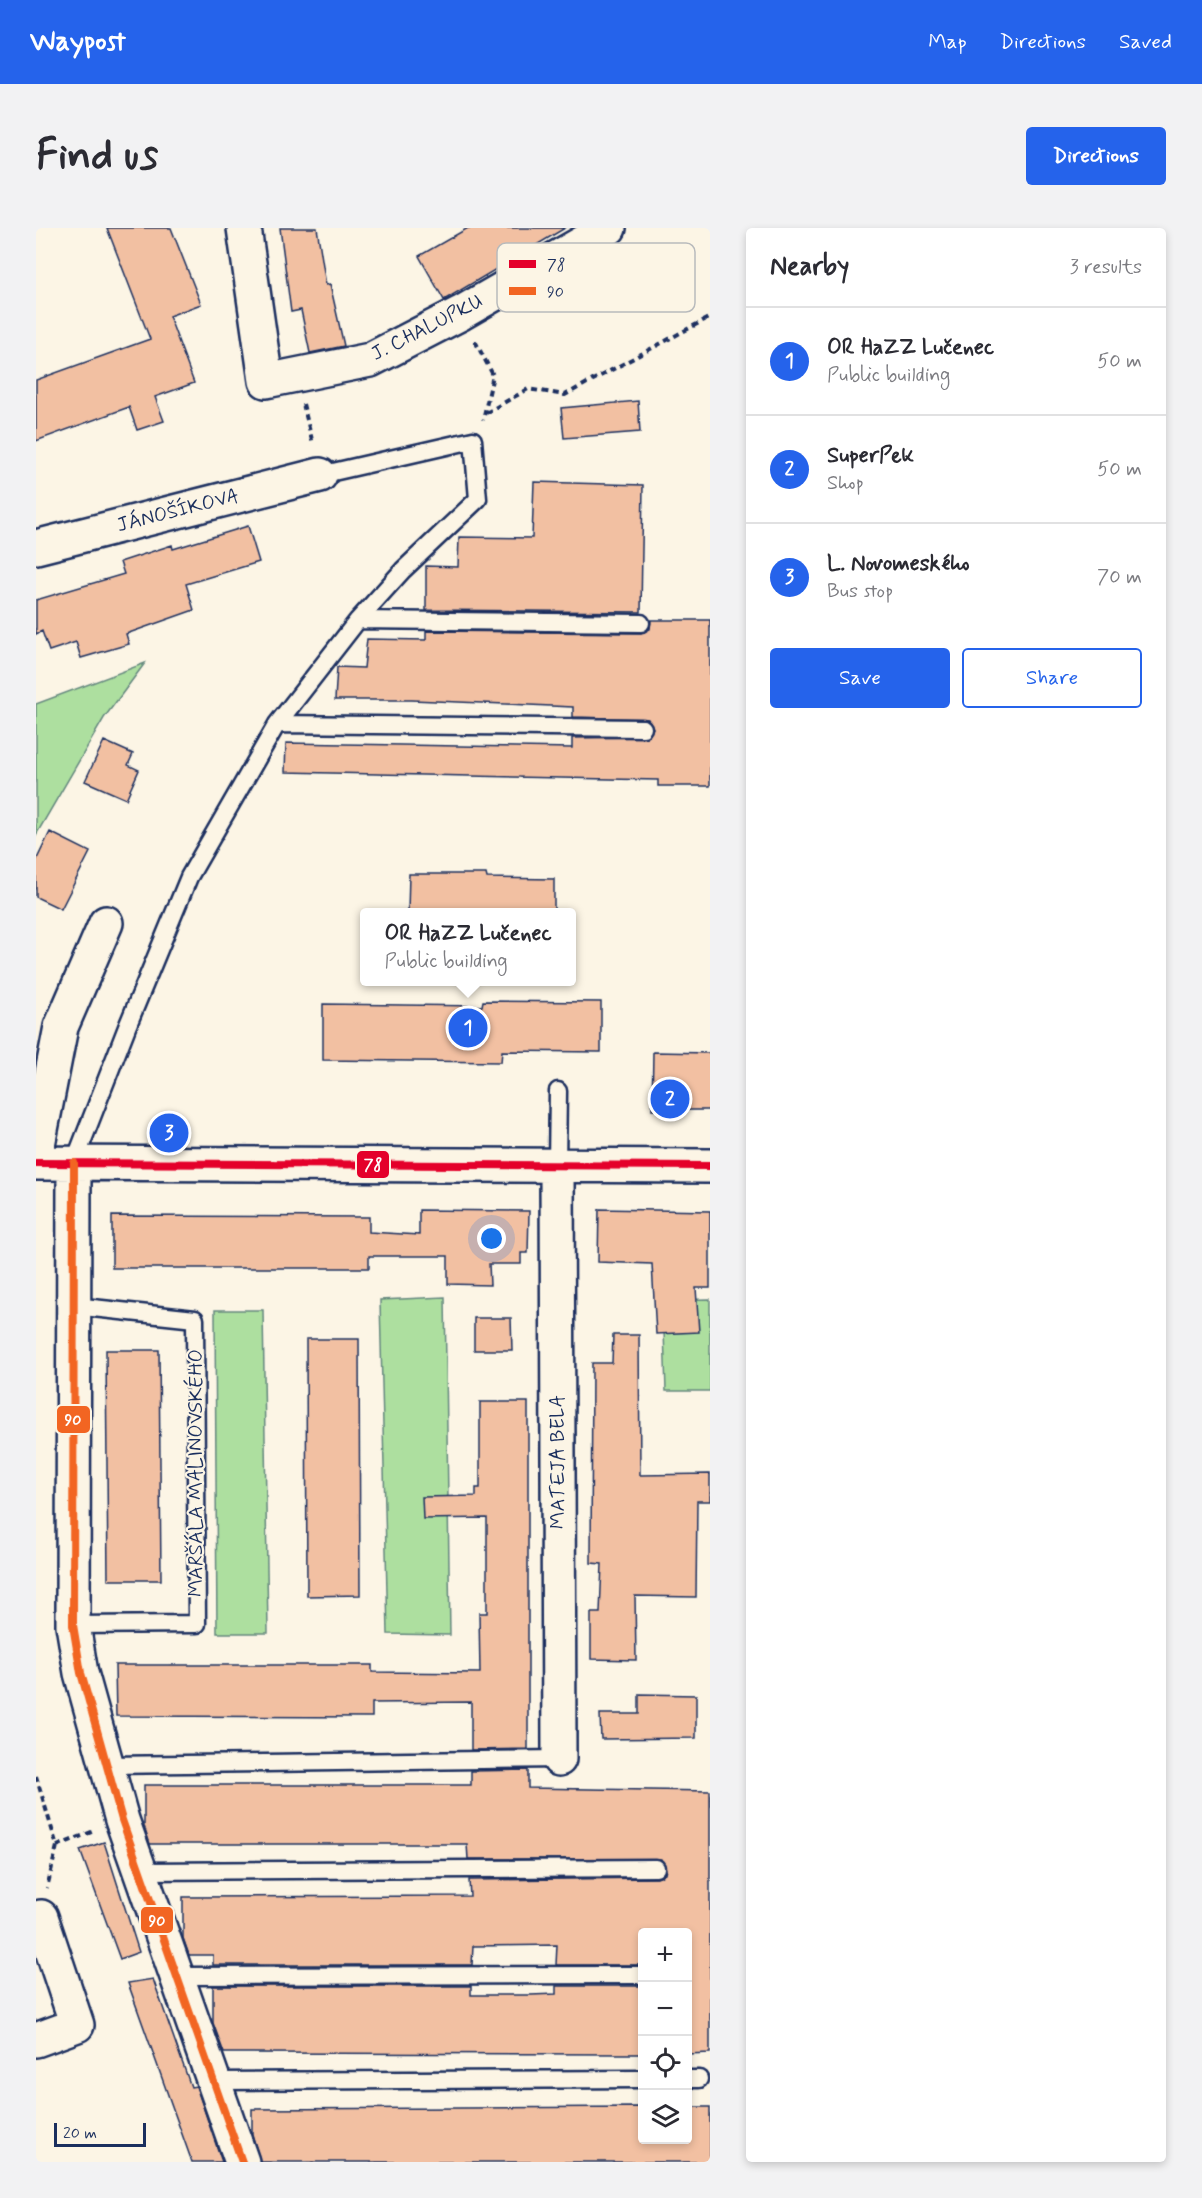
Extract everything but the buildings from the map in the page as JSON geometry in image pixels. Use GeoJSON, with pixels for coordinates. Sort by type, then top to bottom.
{"type":"FeatureCollection","features":[{"type":"Feature","properties":{"kind":"street"},"geometry":{"type":"LineString","coordinates":[[244,228],[281,378]]}},
{"type":"Feature","properties":{"kind":"street","name":"J. CHALUPKU"},"geometry":{"type":"LineString","coordinates":[[583,243],[609,228]]}},
{"type":"Feature","properties":{"kind":"street","name":"J. CHALUPKU"},"geometry":{"type":"LineString","coordinates":[[281,378],[370,360],[497,292]]}},
{"type":"Feature","properties":{"kind":"street","name":"JÁNOŠÍKOVA"},"geometry":{"type":"LineString","coordinates":[[36,547],[320,475]]}},
{"type":"Feature","properties":{"kind":"street"},"geometry":{"type":"LineString","coordinates":[[36,1155],[61,1027],[106,923]]}},
{"type":"Feature","properties":{"kind":"street"},"geometry":{"type":"LineString","coordinates":[[36,1163],[710,1166]]}},
{"type":"Feature","properties":{"kind":"street"},"geometry":{"type":"LineString","coordinates":[[75,1163],[73,1625],[81,1673],[122,1820],[242,2162]]}},
{"type":"Feature","properties":{"kind":"street","name":"MATEJA BELA"},"geometry":{"type":"LineString","coordinates":[[557,1166],[559,1759]]}},
{"type":"Feature","properties":{"kind":"street"},"geometry":{"type":"LineString","coordinates":[[36,2040],[77,2025],[41,1917]]}},
{"type":"Feature","properties":{"kind":"lane"},"geometry":{"type":"LineString","coordinates":[[75,1163],[127,1027],[189,877],[277,724],[358,620],[403,570],[478,499],[473,440],[320,475]]}},
{"type":"Feature","properties":{"kind":"lane"},"geometry":{"type":"LineString","coordinates":[[358,620],[641,623]]}},
{"type":"Feature","properties":{"kind":"lane"},"geometry":{"type":"LineString","coordinates":[[277,724],[643,728]]}},
{"type":"Feature","properties":{"kind":"lane"},"geometry":{"type":"LineString","coordinates":[[557,1166],[558,1091]]}},
{"type":"Feature","properties":{"kind":"lane","name":"MARŠÁLA MALINOVSKÉHO"},"geometry":{"type":"LineString","coordinates":[[73,1625],[197,1624],[195,1319],[74,1306]]}},
{"type":"Feature","properties":{"kind":"lane"},"geometry":{"type":"LineString","coordinates":[[108,1765],[559,1759]]}},
{"type":"Feature","properties":{"kind":"lane"},"geometry":{"type":"LineString","coordinates":[[139,1871],[656,1868]]}},
{"type":"Feature","properties":{"kind":"lane"},"geometry":{"type":"LineString","coordinates":[[176,1976],[638,1975]]}},
{"type":"Feature","properties":{"kind":"lane"},"geometry":{"type":"LineString","coordinates":[[213,2080],[638,2079]]}},
{"type":"Feature","properties":{"kind":"path"},"geometry":{"type":"LineString","coordinates":[[461,313],[493,375],[486,413],[473,440]]}},
{"type":"Feature","properties":{"kind":"path"},"geometry":{"type":"LineString","coordinates":[[486,413],[528,389],[565,395],[710,317]]}},
{"type":"Feature","properties":{"kind":"path"},"geometry":{"type":"LineString","coordinates":[[281,378],[320,475]]}},
{"type":"Feature","properties":{"kind":"path"},"geometry":{"type":"LineString","coordinates":[[36,1776],[57,1846],[41,1917]]}},
{"type":"Feature","properties":{"kind":"path"},"geometry":{"type":"LineString","coordinates":[[57,1846],[122,1820]]}},
{"type":"Feature","properties":{"kind":"green space"},"geometry":{"type":"Polygon","coordinates":[[[145,663],[104,718],[36,835],[36,704],[145,663]]]}},
{"type":"Feature","properties":{"kind":"green space"},"geometry":{"type":"Polygon","coordinates":[[[445,1297],[450,1635],[388,1634],[380,1300],[445,1297]]]}},
{"type":"Feature","properties":{"kind":"green space"},"geometry":{"type":"Polygon","coordinates":[[[710,1299],[710,1391],[666,1391],[663,1300],[710,1299]]]}},
{"type":"Feature","properties":{"kind":"green space"},"geometry":{"type":"Polygon","coordinates":[[[215,1310],[263,1310],[268,1633],[217,1633],[215,1310]]]}},
{"type":"Feature","properties":{"kind":"transit line","name":"78"},"geometry":{"type":"LineString","coordinates":[[36,1163],[710,1166]]}},
{"type":"Feature","properties":{"kind":"transit line","name":"90"},"geometry":{"type":"LineString","coordinates":[[74,1163],[73,1625],[81,1673],[122,1820],[242,2162]]}},
{"type":"Feature","properties":{"kind":"place","name":"OR HaZZ Lučenec"},"geometry":{"type":"Point","coordinates":[468,1028]}},
{"type":"Feature","properties":{"kind":"place","name":"SuperPek"},"geometry":{"type":"Point","coordinates":[670,1099]}},
{"type":"Feature","properties":{"kind":"place","name":"L. Novomeského"},"geometry":{"type":"Point","coordinates":[169,1133]}}]}
